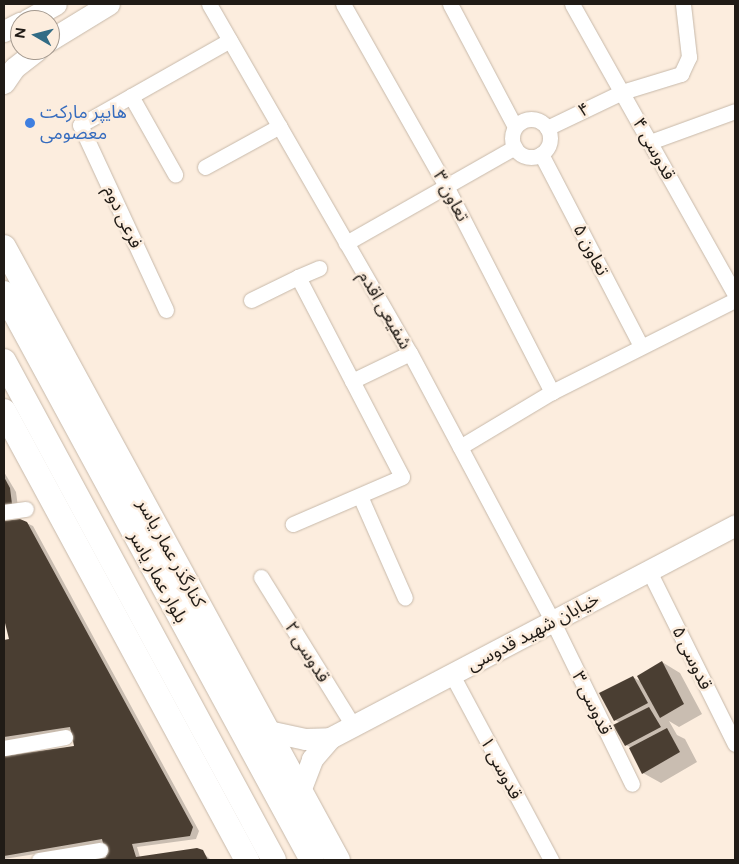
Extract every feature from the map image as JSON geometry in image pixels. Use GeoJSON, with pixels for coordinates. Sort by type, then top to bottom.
{"type":"FeatureCollection","features":[{"type":"Feature","properties":{"kind":"main road"},"geometry":{"type":"LineString","coordinates":[[60,34],[109,4]]}},
{"type":"Feature","properties":{"kind":"main road"},"geometry":{"type":"LineString","coordinates":[[4,83],[14,68],[24,60]]}},
{"type":"Feature","properties":{"kind":"main road","name":"کنارگذر عمار یاسر"},"geometry":{"type":"LineString","coordinates":[[4,247],[338,860]]}},
{"type":"Feature","properties":{"kind":"main road","name":"بلوار عمار یاسر"},"geometry":{"type":"LineString","coordinates":[[4,293],[312,860]]}},
{"type":"Feature","properties":{"kind":"main road","name":"بلوار عمار یاسر"},"geometry":{"type":"LineString","coordinates":[[4,361],[274,860]]}},
{"type":"Feature","properties":{"kind":"main road"},"geometry":{"type":"LineString","coordinates":[[4,410],[10,429],[243,854],[261,836]]}},
{"type":"Feature","properties":{"kind":"main road","name":"خیابان شهید قدوسی"},"geometry":{"type":"LineString","coordinates":[[330,738],[735,526]]}},
{"type":"Feature","properties":{"kind":"main road"},"geometry":{"type":"LineString","coordinates":[[268,731],[305,739],[330,738]]}},
{"type":"Feature","properties":{"kind":"main road"},"geometry":{"type":"LineString","coordinates":[[300,791],[312,759],[330,738]]}},
{"type":"Feature","properties":{"kind":"street","name":"شفیعی اقدم"},"geometry":{"type":"LineString","coordinates":[[209,4],[410,353],[553,622]]}},
{"type":"Feature","properties":{"kind":"street","name":"تعاون ۳"},"geometry":{"type":"LineString","coordinates":[[343,4],[446,186],[552,392]]}},
{"type":"Feature","properties":{"kind":"street"},"geometry":{"type":"LineString","coordinates":[[450,4],[515,127],[512,141],[518,152],[529,158],[541,154],[550,146],[550,133],[543,123],[531,119],[515,127]]}},
{"type":"Feature","properties":{"kind":"street","name":"قدوسی ۴"},"geometry":{"type":"LineString","coordinates":[[572,4],[735,295]]}},
{"type":"Feature","properties":{"kind":"street","name":"۴"},"geometry":{"type":"LineString","coordinates":[[547,128],[622,92],[681,74],[690,57],[683,4]]}},
{"type":"Feature","properties":{"kind":"street"},"geometry":{"type":"LineString","coordinates":[[175,174],[131,96],[230,40]]}},
{"type":"Feature","properties":{"kind":"street","name":"فرعی دوم"},"geometry":{"type":"LineString","coordinates":[[131,96],[80,125],[166,310]]}},
{"type":"Feature","properties":{"kind":"street"},"geometry":{"type":"LineString","coordinates":[[650,142],[735,111]]}},
{"type":"Feature","properties":{"kind":"street"},"geometry":{"type":"LineString","coordinates":[[204,167],[280,126]]}},
{"type":"Feature","properties":{"kind":"street"},"geometry":{"type":"LineString","coordinates":[[346,243],[515,147]]}},
{"type":"Feature","properties":{"kind":"street","name":"تعاون ۵"},"geometry":{"type":"LineString","coordinates":[[541,154],[641,346]]}},
{"type":"Feature","properties":{"kind":"street"},"geometry":{"type":"LineString","coordinates":[[251,300],[319,268]]}},
{"type":"Feature","properties":{"kind":"street"},"geometry":{"type":"LineString","coordinates":[[293,524],[402,478],[298,277]]}},
{"type":"Feature","properties":{"kind":"street"},"geometry":{"type":"LineString","coordinates":[[460,447],[552,392],[735,300]]}},
{"type":"Feature","properties":{"kind":"street"},"geometry":{"type":"LineString","coordinates":[[352,380],[410,353]]}},
{"type":"Feature","properties":{"kind":"street"},"geometry":{"type":"LineString","coordinates":[[360,496],[405,598]]}},
{"type":"Feature","properties":{"kind":"street"},"geometry":{"type":"LineString","coordinates":[[4,512],[26,509]]}},
{"type":"Feature","properties":{"kind":"street","name":"قدوسی ۵"},"geometry":{"type":"LineString","coordinates":[[649,571],[735,744]]}},
{"type":"Feature","properties":{"kind":"street","name":"قدوسی ۲"},"geometry":{"type":"LineString","coordinates":[[261,577],[354,727]]}},
{"type":"Feature","properties":{"kind":"street","name":"قدوسی ۳"},"geometry":{"type":"LineString","coordinates":[[553,622],[632,784]]}},
{"type":"Feature","properties":{"kind":"street","name":"قدوسی ۱"},"geometry":{"type":"LineString","coordinates":[[452,675],[551,860]]}},
{"type":"Feature","properties":{"kind":"street"},"geometry":{"type":"LineString","coordinates":[[4,748],[65,738]]}},
{"type":"Feature","properties":{"kind":"street"},"geometry":{"type":"LineString","coordinates":[[39,860],[100,850]]}},
{"type":"Feature","properties":{"kind":"building"},"geometry":{"type":"Polygon","coordinates":[[[4,477],[10,488],[12,504],[4,505],[4,477]]]}},
{"type":"Feature","properties":{"kind":"building"},"geometry":{"type":"Polygon","coordinates":[[[20,519],[27,522],[193,827],[190,836],[132,844],[136,857],[197,848],[203,850],[208,860],[91,860],[106,857],[102,839],[4,856],[4,756],[74,746],[70,727],[4,737],[4,640],[9,639],[4,619],[4,521],[20,519]]]}},
{"type":"Feature","properties":{"kind":"building"},"geometry":{"type":"Polygon","coordinates":[[[662,661],[684,704],[660,718],[637,676],[662,661]]]}},
{"type":"Feature","properties":{"kind":"building"},"geometry":{"type":"Polygon","coordinates":[[[633,676],[648,703],[614,721],[599,693],[633,676]]]}},
{"type":"Feature","properties":{"kind":"building"},"geometry":{"type":"Polygon","coordinates":[[[649,707],[661,727],[625,746],[613,725],[649,707]]]}},
{"type":"Feature","properties":{"kind":"building"},"geometry":{"type":"Polygon","coordinates":[[[667,728],[680,752],[642,774],[629,748],[667,728]]]}},
{"type":"Feature","properties":{"kind":"place","name":"هایپر مارکت معصومی"},"geometry":{"type":"Point","coordinates":[30,123]}}]}
